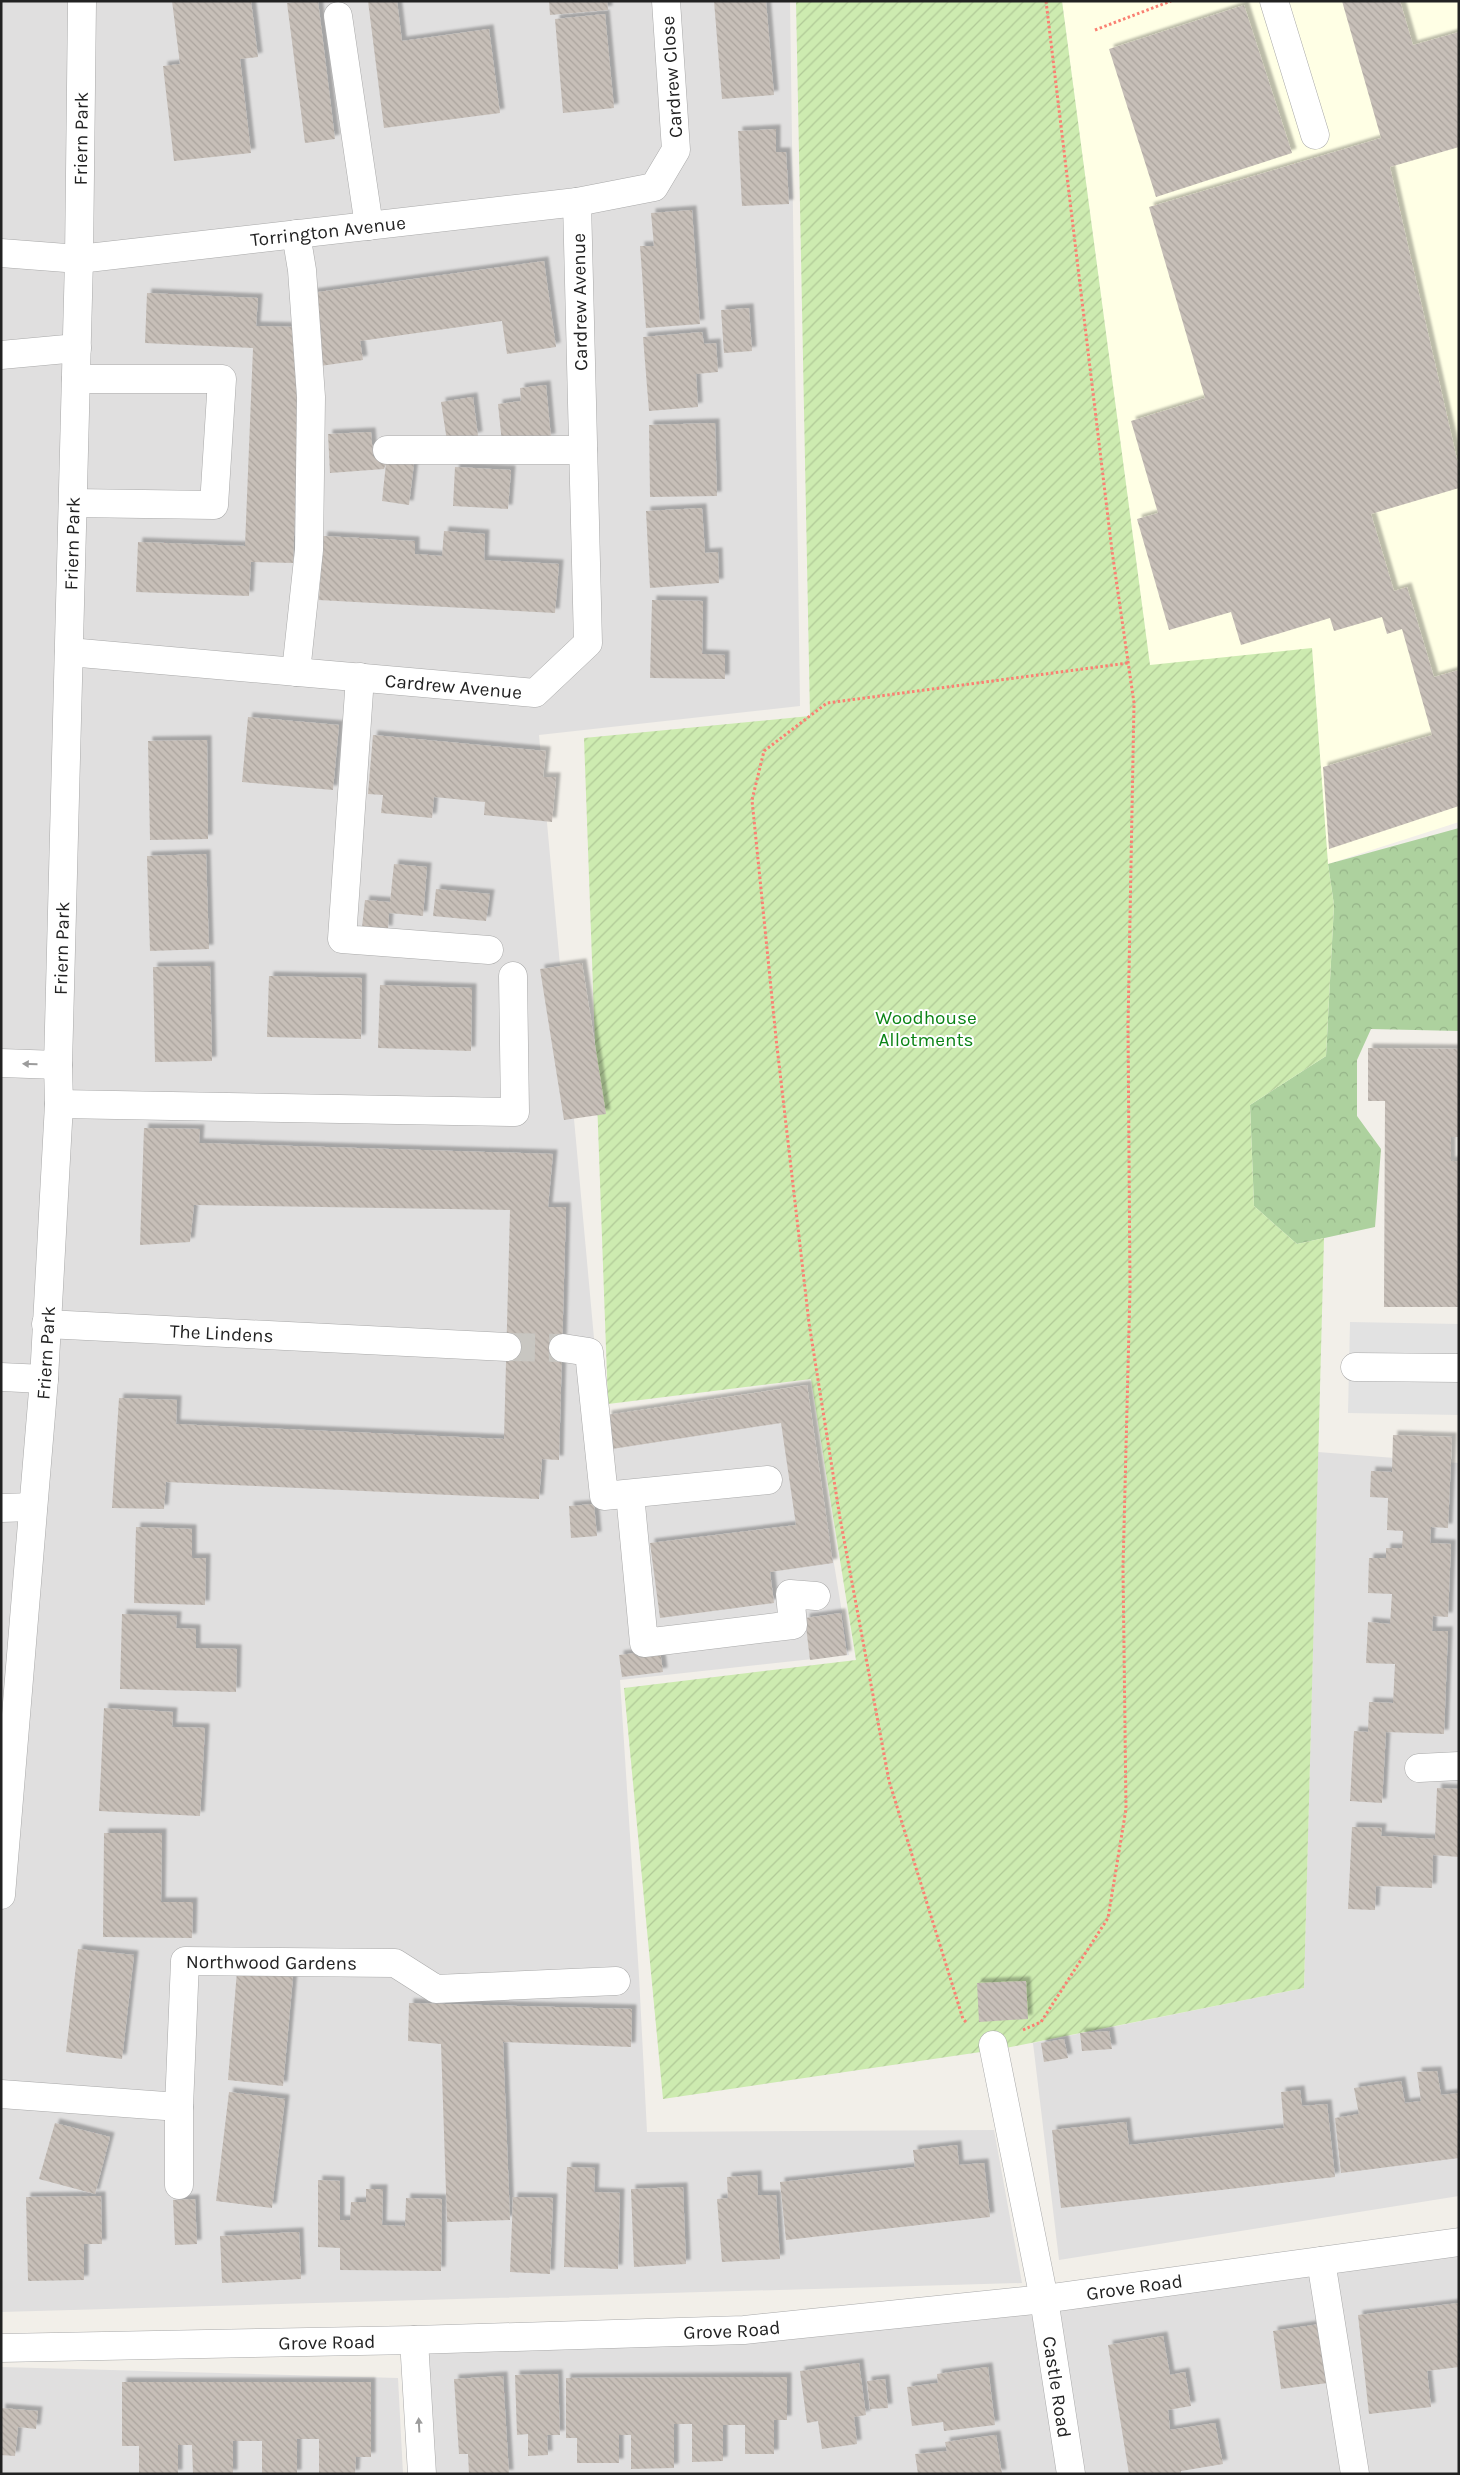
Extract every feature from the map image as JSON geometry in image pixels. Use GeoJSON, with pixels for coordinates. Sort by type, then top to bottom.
{"type":"FeatureCollection","features":[{"type":"Feature","properties":{"kind":"street","name":"Friern Park"},"geometry":{"type":"LineString","coordinates":[[1,1895],[5,1783],[44,1379],[59,1104],[58,1065],[80,259],[82,1]]}},
{"type":"Feature","properties":{"kind":"street","name":"Cardrew Close"},"geometry":{"type":"LineString","coordinates":[[577,202],[654,187],[676,150],[666,1]]}},
{"type":"Feature","properties":{"kind":"street"},"geometry":{"type":"LineString","coordinates":[[1274,1],[1315,135]]}},
{"type":"Feature","properties":{"kind":"street"},"geometry":{"type":"LineString","coordinates":[[338,16],[370,226]]}},
{"type":"Feature","properties":{"kind":"street","name":"Torrington Avenue"},"geometry":{"type":"LineString","coordinates":[[1,253],[80,259],[577,202]]}},
{"type":"Feature","properties":{"kind":"street","name":"Cardrew Avenue"},"geometry":{"type":"LineString","coordinates":[[69,652],[535,692],[588,643],[577,202]]}},
{"type":"Feature","properties":{"kind":"street"},"geometry":{"type":"LineString","coordinates":[[296,234],[302,270],[312,397],[309,550],[296,672]]}},
{"type":"Feature","properties":{"kind":"street"},"geometry":{"type":"LineString","coordinates":[[1,354],[77,348]]}},
{"type":"Feature","properties":{"kind":"street"},"geometry":{"type":"LineString","coordinates":[[73,503],[214,505],[222,379],[76,379]]}},
{"type":"Feature","properties":{"kind":"street"},"geometry":{"type":"LineString","coordinates":[[387,450],[583,450]]}},
{"type":"Feature","properties":{"kind":"street"},"geometry":{"type":"LineString","coordinates":[[360,677],[342,940],[489,950]]}},
{"type":"Feature","properties":{"kind":"street"},"geometry":{"type":"LineString","coordinates":[[59,1104],[515,1112],[513,976]]}},
{"type":"Feature","properties":{"kind":"street"},"geometry":{"type":"LineString","coordinates":[[1,1062],[58,1065]]}},
{"type":"Feature","properties":{"kind":"street","name":"The Lindens"},"geometry":{"type":"LineString","coordinates":[[46,1324],[507,1347]]}},
{"type":"Feature","properties":{"kind":"street"},"geometry":{"type":"LineString","coordinates":[[563,1348],[589,1352],[604,1496],[768,1480]]}},
{"type":"Feature","properties":{"kind":"street"},"geometry":{"type":"LineString","coordinates":[[1355,1367],[1459,1368]]}},
{"type":"Feature","properties":{"kind":"street"},"geometry":{"type":"LineString","coordinates":[[1,1377],[44,1379]]}},
{"type":"Feature","properties":{"kind":"street"},"geometry":{"type":"LineString","coordinates":[[630,1494],[644,1643],[793,1625],[790,1594],[816,1596]]}},
{"type":"Feature","properties":{"kind":"street"},"geometry":{"type":"LineString","coordinates":[[1,1508],[33,1507]]}},
{"type":"Feature","properties":{"kind":"street"},"geometry":{"type":"LineString","coordinates":[[1419,1768],[1459,1766]]}},
{"type":"Feature","properties":{"kind":"street","name":"Northwood Gardens"},"geometry":{"type":"LineString","coordinates":[[179,2107],[185,1960],[395,1963],[436,1989],[616,1981]]}},
{"type":"Feature","properties":{"kind":"street","name":"Castle Road"},"geometry":{"type":"LineString","coordinates":[[993,2045],[1044,2298],[1071,2474]]}},
{"type":"Feature","properties":{"kind":"street"},"geometry":{"type":"LineString","coordinates":[[1,2094],[179,2107],[179,2185]]}},
{"type":"Feature","properties":{"kind":"street","name":"Grove Road"},"geometry":{"type":"LineString","coordinates":[[1,2348],[414,2340],[744,2330],[1044,2298],[1459,2242]]}},
{"type":"Feature","properties":{"kind":"street"},"geometry":{"type":"LineString","coordinates":[[1321,2261],[1355,2474]]}},
{"type":"Feature","properties":{"kind":"street"},"geometry":{"type":"LineString","coordinates":[[414,2340],[422,2474]]}},
{"type":"Feature","properties":{"kind":"path"},"geometry":{"type":"LineString","coordinates":[[1046,1],[1112,551],[1134,703],[1128,1026],[1130,1288],[1123,1568],[1126,1809],[1108,1918],[1041,2022],[993,2045],[963,2020],[889,1781],[840,1518],[808,1323],[752,800],[764,751],[827,703],[1128,663]]}},
{"type":"Feature","properties":{"kind":"path"},"geometry":{"type":"LineString","coordinates":[[1095,30],[1171,1]]}},
{"type":"Feature","properties":{"kind":"shaded area"},"geometry":{"type":"Polygon","coordinates":[[[1,1],[790,1],[800,706],[539,735],[601,1415],[806,1393],[849,1655],[620,1680],[647,2132],[994,2130],[1022,2283],[1,2312],[1,1]]]}},
{"type":"Feature","properties":{"kind":"shaded area"},"geometry":{"type":"Polygon","coordinates":[[[1062,1],[1459,1],[1459,822],[1328,864],[1312,649],[1150,666],[1062,1]]]}},
{"type":"Feature","properties":{"kind":"shaded area"},"geometry":{"type":"Polygon","coordinates":[[[1350,1322],[1459,1324],[1459,1415],[1348,1413],[1350,1322]]]}},
{"type":"Feature","properties":{"kind":"shaded area"},"geometry":{"type":"Polygon","coordinates":[[[1318,1452],[1459,1463],[1459,2196],[1059,2260],[1033,2043],[1304,1988],[1318,1452]]]}},
{"type":"Feature","properties":{"kind":"shaded area"},"geometry":{"type":"Polygon","coordinates":[[[1459,2247],[1459,2474],[1077,2474],[1048,2302],[1459,2247]]]}},
{"type":"Feature","properties":{"kind":"shaded area"},"geometry":{"type":"Polygon","coordinates":[[[1044,2297],[1072,2474],[425,2474],[415,2347],[1044,2297]]]}},
{"type":"Feature","properties":{"kind":"shaded area"},"geometry":{"type":"Polygon","coordinates":[[[1,2367],[398,2378],[403,2474],[1,2474],[1,2367]]]}},
{"type":"Feature","properties":{"kind":"green space","name":"Woodhouse Allotments"},"geometry":{"type":"Polygon","coordinates":[[[796,1],[1062,1],[1150,665],[1312,648],[1328,864],[1334,905],[1326,1056],[1250,1105],[1254,1206],[1297,1244],[1324,1238],[1304,1988],[1001,2049],[663,2099],[624,1688],[856,1660],[811,1379],[608,1404],[584,738],[810,716],[796,1]]]}},
{"type":"Feature","properties":{"kind":"green space"},"geometry":{"type":"Polygon","coordinates":[[[1459,828],[1459,1031],[1371,1029],[1357,1060],[1357,1116],[1381,1149],[1375,1227],[1297,1244],[1254,1206],[1250,1105],[1326,1056],[1334,905],[1328,864],[1459,828]]]}},
{"type":"Feature","properties":{"kind":"building"},"geometry":{"type":"Polygon","coordinates":[[[172,1],[251,1],[258,57],[240,59],[251,153],[174,161],[163,66],[180,64],[172,1]]]}},
{"type":"Feature","properties":{"kind":"building"},"geometry":{"type":"Polygon","coordinates":[[[318,1],[335,139],[305,143],[287,3],[318,1]]]}},
{"type":"Feature","properties":{"kind":"building"},"geometry":{"type":"Polygon","coordinates":[[[368,1],[397,1],[402,41],[489,29],[500,113],[384,128],[368,1]]]}},
{"type":"Feature","properties":{"kind":"building"},"geometry":{"type":"Polygon","coordinates":[[[549,1],[607,1],[608,10],[550,15],[549,1]]]}},
{"type":"Feature","properties":{"kind":"building"},"geometry":{"type":"Polygon","coordinates":[[[714,1],[766,1],[774,95],[722,99],[714,1]]]}},
{"type":"Feature","properties":{"kind":"building"},"geometry":{"type":"Polygon","coordinates":[[[1342,1],[1400,1],[1413,45],[1459,32],[1459,147],[1390,167],[1459,468],[1459,488],[1371,514],[1394,591],[1407,587],[1434,677],[1459,670],[1459,806],[1329,849],[1323,767],[1432,735],[1402,629],[1387,634],[1382,617],[1334,631],[1330,618],[1241,645],[1231,612],[1169,630],[1137,519],[1158,513],[1131,421],[1205,398],[1149,207],[1381,138],[1342,1]]]}},
{"type":"Feature","properties":{"kind":"building"},"geometry":{"type":"Polygon","coordinates":[[[1244,5],[1292,153],[1156,197],[1109,49],[1244,5]]]}},
{"type":"Feature","properties":{"kind":"building"},"geometry":{"type":"Polygon","coordinates":[[[605,14],[614,108],[563,113],[555,19],[605,14]]]}},
{"type":"Feature","properties":{"kind":"building"},"geometry":{"type":"Polygon","coordinates":[[[776,129],[776,152],[786,152],[789,204],[742,206],[738,131],[776,129]]]}},
{"type":"Feature","properties":{"kind":"building"},"geometry":{"type":"Polygon","coordinates":[[[692,210],[700,324],[646,328],[640,246],[654,246],[651,213],[692,210]]]}},
{"type":"Feature","properties":{"kind":"building"},"geometry":{"type":"Polygon","coordinates":[[[544,261],[556,347],[507,354],[502,321],[360,341],[363,360],[320,366],[311,293],[544,261]]]}},
{"type":"Feature","properties":{"kind":"building"},"geometry":{"type":"Polygon","coordinates":[[[147,293],[258,298],[256,326],[302,327],[293,563],[251,562],[249,596],[136,592],[138,542],[245,546],[253,348],[145,343],[147,293]]]}},
{"type":"Feature","properties":{"kind":"building"},"geometry":{"type":"Polygon","coordinates":[[[749,308],[752,351],[724,353],[721,310],[749,308]]]}},
{"type":"Feature","properties":{"kind":"building"},"geometry":{"type":"Polygon","coordinates":[[[702,332],[704,344],[716,343],[718,372],[696,374],[698,407],[649,411],[643,337],[702,332]]]}},
{"type":"Feature","properties":{"kind":"building"},"geometry":{"type":"Polygon","coordinates":[[[546,385],[551,438],[502,443],[498,404],[521,401],[520,388],[546,385]]]}},
{"type":"Feature","properties":{"kind":"building"},"geometry":{"type":"Polygon","coordinates":[[[473,397],[478,436],[447,441],[441,402],[473,397]]]}},
{"type":"Feature","properties":{"kind":"building"},"geometry":{"type":"Polygon","coordinates":[[[715,423],[717,496],[650,497],[649,425],[715,423]]]}},
{"type":"Feature","properties":{"kind":"building"},"geometry":{"type":"Polygon","coordinates":[[[371,432],[373,456],[414,463],[409,505],[382,501],[386,463],[384,469],[330,473],[328,434],[371,432]]]}},
{"type":"Feature","properties":{"kind":"building"},"geometry":{"type":"Polygon","coordinates":[[[455,467],[511,470],[508,509],[453,506],[455,467]]]}},
{"type":"Feature","properties":{"kind":"building"},"geometry":{"type":"Polygon","coordinates":[[[702,508],[705,553],[718,552],[719,583],[650,588],[646,511],[702,508]]]}},
{"type":"Feature","properties":{"kind":"building"},"geometry":{"type":"Polygon","coordinates":[[[444,531],[485,534],[484,560],[559,564],[555,613],[319,600],[323,536],[415,541],[415,554],[442,556],[444,531]]]}},
{"type":"Feature","properties":{"kind":"building"},"geometry":{"type":"Polygon","coordinates":[[[652,600],[703,601],[702,654],[725,655],[725,679],[650,678],[652,600]]]}},
{"type":"Feature","properties":{"kind":"building"},"geometry":{"type":"Polygon","coordinates":[[[248,717],[339,725],[333,790],[242,782],[248,717]]]}},
{"type":"Feature","properties":{"kind":"building"},"geometry":{"type":"Polygon","coordinates":[[[373,735],[546,751],[543,777],[556,777],[552,822],[484,815],[485,802],[434,797],[432,818],[381,813],[383,795],[368,794],[373,735]]]}},
{"type":"Feature","properties":{"kind":"building"},"geometry":{"type":"Polygon","coordinates":[[[207,740],[208,839],[150,840],[148,741],[207,740]]]}},
{"type":"Feature","properties":{"kind":"building"},"geometry":{"type":"Polygon","coordinates":[[[206,854],[209,949],[150,951],[147,856],[206,854]]]}},
{"type":"Feature","properties":{"kind":"building"},"geometry":{"type":"Polygon","coordinates":[[[394,864],[427,867],[423,916],[389,913],[388,930],[362,927],[365,900],[390,902],[394,864]]]}},
{"type":"Feature","properties":{"kind":"building"},"geometry":{"type":"Polygon","coordinates":[[[436,889],[490,894],[486,921],[433,916],[436,889]]]}},
{"type":"Feature","properties":{"kind":"building"},"geometry":{"type":"Polygon","coordinates":[[[582,963],[606,1114],[564,1120],[540,969],[582,963]]]}},
{"type":"Feature","properties":{"kind":"building"},"geometry":{"type":"Polygon","coordinates":[[[210,966],[212,1061],[155,1062],[153,967],[210,966]]]}},
{"type":"Feature","properties":{"kind":"building"},"geometry":{"type":"Polygon","coordinates":[[[269,976],[362,978],[361,1039],[267,1037],[269,976]]]}},
{"type":"Feature","properties":{"kind":"building"},"geometry":{"type":"Polygon","coordinates":[[[380,985],[472,988],[471,1051],[378,1048],[380,985]]]}},
{"type":"Feature","properties":{"kind":"building"},"geometry":{"type":"Polygon","coordinates":[[[1368,1048],[1459,1049],[1459,1137],[1451,1137],[1451,1161],[1459,1161],[1459,1307],[1384,1307],[1385,1101],[1368,1101],[1368,1048]]]}},
{"type":"Feature","properties":{"kind":"building"},"geometry":{"type":"Polygon","coordinates":[[[144,1128],[200,1129],[199,1143],[553,1154],[548,1207],[566,1207],[559,1460],[542,1459],[539,1499],[166,1482],[164,1509],[112,1508],[119,1398],[177,1400],[176,1424],[504,1439],[510,1210],[194,1205],[190,1242],[140,1245],[144,1128]]]}},
{"type":"Feature","properties":{"kind":"building"},"geometry":{"type":"Polygon","coordinates":[[[807,1385],[833,1563],[770,1572],[774,1603],[660,1618],[650,1543],[796,1525],[781,1423],[612,1449],[607,1415],[807,1385]]]}},
{"type":"Feature","properties":{"kind":"building"},"geometry":{"type":"Polygon","coordinates":[[[1393,1435],[1452,1437],[1448,1528],[1431,1527],[1430,1543],[1451,1544],[1448,1617],[1433,1616],[1432,1631],[1448,1631],[1444,1734],[1386,1732],[1382,1803],[1350,1801],[1354,1731],[1368,1732],[1369,1702],[1393,1703],[1395,1664],[1366,1663],[1368,1622],[1390,1624],[1392,1594],[1368,1593],[1369,1558],[1386,1558],[1386,1548],[1402,1548],[1403,1531],[1387,1530],[1388,1498],[1370,1497],[1371,1471],[1392,1472],[1393,1435]]]}},
{"type":"Feature","properties":{"kind":"building"},"geometry":{"type":"Polygon","coordinates":[[[594,1504],[597,1536],[571,1538],[569,1506],[594,1504]]]}},
{"type":"Feature","properties":{"kind":"building"},"geometry":{"type":"Polygon","coordinates":[[[136,1527],[192,1529],[192,1558],[206,1558],[205,1605],[134,1603],[136,1527]]]}},
{"type":"Feature","properties":{"kind":"building"},"geometry":{"type":"Polygon","coordinates":[[[841,1613],[847,1655],[810,1660],[805,1618],[841,1613]]]}},
{"type":"Feature","properties":{"kind":"building"},"geometry":{"type":"Polygon","coordinates":[[[122,1614],[177,1616],[176,1628],[196,1629],[196,1648],[237,1649],[236,1692],[120,1689],[122,1614]]]}},
{"type":"Feature","properties":{"kind":"building"},"geometry":{"type":"Polygon","coordinates":[[[660,1650],[663,1672],[622,1677],[619,1655],[660,1650]]]}},
{"type":"Feature","properties":{"kind":"building"},"geometry":{"type":"Polygon","coordinates":[[[104,1708],[173,1712],[172,1727],[205,1728],[200,1816],[99,1811],[104,1708]]]}},
{"type":"Feature","properties":{"kind":"building"},"geometry":{"type":"Polygon","coordinates":[[[1437,1788],[1459,1789],[1459,1857],[1433,1855],[1432,1888],[1376,1886],[1375,1910],[1348,1909],[1352,1827],[1382,1828],[1381,1836],[1435,1839],[1437,1788]]]}},
{"type":"Feature","properties":{"kind":"building"},"geometry":{"type":"Polygon","coordinates":[[[104,1833],[162,1833],[161,1902],[193,1902],[192,1938],[103,1937],[104,1833]]]}},
{"type":"Feature","properties":{"kind":"building"},"geometry":{"type":"Polygon","coordinates":[[[78,1949],[134,1955],[122,2059],[66,2052],[78,1949]]]}},
{"type":"Feature","properties":{"kind":"building"},"geometry":{"type":"Polygon","coordinates":[[[237,1971],[293,1977],[283,2086],[228,2080],[237,1971]]]}},
{"type":"Feature","properties":{"kind":"building"},"geometry":{"type":"Polygon","coordinates":[[[1026,1981],[1028,2019],[979,2022],[977,1983],[1026,1981]]]}},
{"type":"Feature","properties":{"kind":"building"},"geometry":{"type":"Polygon","coordinates":[[[409,2003],[632,2009],[631,2047],[503,2042],[510,2220],[447,2222],[441,2044],[408,2041],[409,2003]]]}},
{"type":"Feature","properties":{"kind":"building"},"geometry":{"type":"Polygon","coordinates":[[[1109,2031],[1112,2049],[1082,2051],[1080,2033],[1109,2031]]]}},
{"type":"Feature","properties":{"kind":"building"},"geometry":{"type":"Polygon","coordinates":[[[1064,2039],[1068,2058],[1044,2062],[1041,2043],[1064,2039]]]}},
{"type":"Feature","properties":{"kind":"building"},"geometry":{"type":"Polygon","coordinates":[[[1437,2071],[1441,2095],[1459,2093],[1459,2158],[1341,2173],[1335,2118],[1359,2114],[1354,2088],[1401,2081],[1405,2103],[1421,2101],[1417,2072],[1437,2071]]]}},
{"type":"Feature","properties":{"kind":"building"},"geometry":{"type":"Polygon","coordinates":[[[1300,2090],[1302,2106],[1327,2104],[1335,2177],[1061,2208],[1052,2130],[1126,2122],[1129,2145],[1284,2128],[1281,2092],[1300,2090]]]}},
{"type":"Feature","properties":{"kind":"building"},"geometry":{"type":"Polygon","coordinates":[[[229,2092],[285,2099],[272,2208],[216,2201],[229,2092]]]}},
{"type":"Feature","properties":{"kind":"building"},"geometry":{"type":"Polygon","coordinates":[[[55,2123],[110,2137],[95,2194],[39,2179],[55,2123]]]}},
{"type":"Feature","properties":{"kind":"building"},"geometry":{"type":"Polygon","coordinates":[[[957,2145],[959,2165],[984,2163],[990,2217],[786,2240],[780,2182],[915,2167],[913,2150],[957,2145]]]}},
{"type":"Feature","properties":{"kind":"building"},"geometry":{"type":"Polygon","coordinates":[[[567,2167],[595,2168],[594,2192],[620,2193],[618,2269],[564,2267],[567,2167]]]}},
{"type":"Feature","properties":{"kind":"building"},"geometry":{"type":"Polygon","coordinates":[[[757,2175],[758,2195],[776,2195],[780,2259],[722,2262],[717,2199],[728,2198],[727,2177],[757,2175]]]}},
{"type":"Feature","properties":{"kind":"building"},"geometry":{"type":"Polygon","coordinates":[[[318,2180],[340,2181],[340,2220],[350,2220],[351,2202],[366,2202],[366,2189],[383,2189],[382,2225],[405,2226],[406,2198],[442,2199],[441,2271],[340,2270],[340,2248],[318,2247],[318,2180]]]}},
{"type":"Feature","properties":{"kind":"building"},"geometry":{"type":"Polygon","coordinates":[[[683,2187],[686,2264],[634,2267],[631,2189],[683,2187]]]}},
{"type":"Feature","properties":{"kind":"building"},"geometry":{"type":"Polygon","coordinates":[[[101,2196],[102,2244],[84,2244],[84,2280],[28,2281],[26,2197],[101,2196]]]}},
{"type":"Feature","properties":{"kind":"building"},"geometry":{"type":"Polygon","coordinates":[[[513,2197],[553,2198],[550,2274],[510,2272],[513,2197]]]}},
{"type":"Feature","properties":{"kind":"building"},"geometry":{"type":"Polygon","coordinates":[[[195,2199],[197,2244],[175,2245],[173,2200],[195,2199]]]}},
{"type":"Feature","properties":{"kind":"building"},"geometry":{"type":"Polygon","coordinates":[[[299,2232],[301,2279],[222,2283],[220,2236],[299,2232]]]}},
{"type":"Feature","properties":{"kind":"building"},"geometry":{"type":"Polygon","coordinates":[[[1459,2303],[1459,2367],[1427,2371],[1431,2407],[1369,2414],[1358,2315],[1459,2303]]]}},
{"type":"Feature","properties":{"kind":"building"},"geometry":{"type":"Polygon","coordinates":[[[1320,2324],[1328,2383],[1281,2389],[1273,2331],[1320,2324]]]}},
{"type":"Feature","properties":{"kind":"building"},"geometry":{"type":"Polygon","coordinates":[[[1163,2336],[1170,2375],[1185,2372],[1191,2406],[1168,2410],[1170,2430],[1215,2423],[1223,2464],[1181,2471],[1181,2474],[1129,2474],[1108,2345],[1163,2336]]]}},
{"type":"Feature","properties":{"kind":"building"},"geometry":{"type":"Polygon","coordinates":[[[859,2363],[866,2415],[854,2417],[857,2444],[822,2449],[818,2421],[807,2423],[800,2371],[859,2363]]]}},
{"type":"Feature","properties":{"kind":"building"},"geometry":{"type":"Polygon","coordinates":[[[988,2367],[995,2425],[944,2431],[943,2422],[912,2426],[907,2387],[938,2383],[937,2374],[988,2367]]]}},
{"type":"Feature","properties":{"kind":"building"},"geometry":{"type":"Polygon","coordinates":[[[558,2374],[560,2435],[547,2435],[548,2455],[528,2456],[528,2434],[517,2435],[515,2375],[558,2374]]]}},
{"type":"Feature","properties":{"kind":"building"},"geometry":{"type":"Polygon","coordinates":[[[503,2376],[509,2474],[469,2474],[468,2454],[459,2454],[454,2379],[503,2376]]]}},
{"type":"Feature","properties":{"kind":"building"},"geometry":{"type":"Polygon","coordinates":[[[787,2377],[787,2420],[774,2420],[774,2454],[745,2454],[745,2425],[723,2425],[723,2461],[692,2462],[692,2424],[674,2424],[674,2468],[631,2469],[631,2435],[619,2435],[619,2463],[577,2463],[577,2438],[566,2438],[566,2378],[787,2377]]]}},
{"type":"Feature","properties":{"kind":"building"},"geometry":{"type":"Polygon","coordinates":[[[885,2379],[888,2408],[870,2409],[867,2381],[885,2379]]]}},
{"type":"Feature","properties":{"kind":"building"},"geometry":{"type":"Polygon","coordinates":[[[122,2382],[371,2382],[371,2457],[356,2457],[355,2474],[319,2474],[319,2439],[297,2439],[297,2474],[262,2474],[262,2441],[233,2441],[233,2474],[193,2474],[192,2445],[178,2445],[178,2474],[139,2474],[139,2446],[122,2446],[122,2382]]]}},
{"type":"Feature","properties":{"kind":"building"},"geometry":{"type":"Polygon","coordinates":[[[1,2408],[38,2411],[36,2429],[18,2427],[15,2456],[1,2455],[1,2408]]]}},
{"type":"Feature","properties":{"kind":"building"},"geometry":{"type":"Polygon","coordinates":[[[996,2435],[1002,2474],[918,2474],[915,2454],[947,2451],[945,2442],[996,2435]]]}},
{"type":"Feature","properties":{"kind":"tunnel"},"geometry":{"type":"LineString","coordinates":[[507,1347],[563,1348]]}}]}
